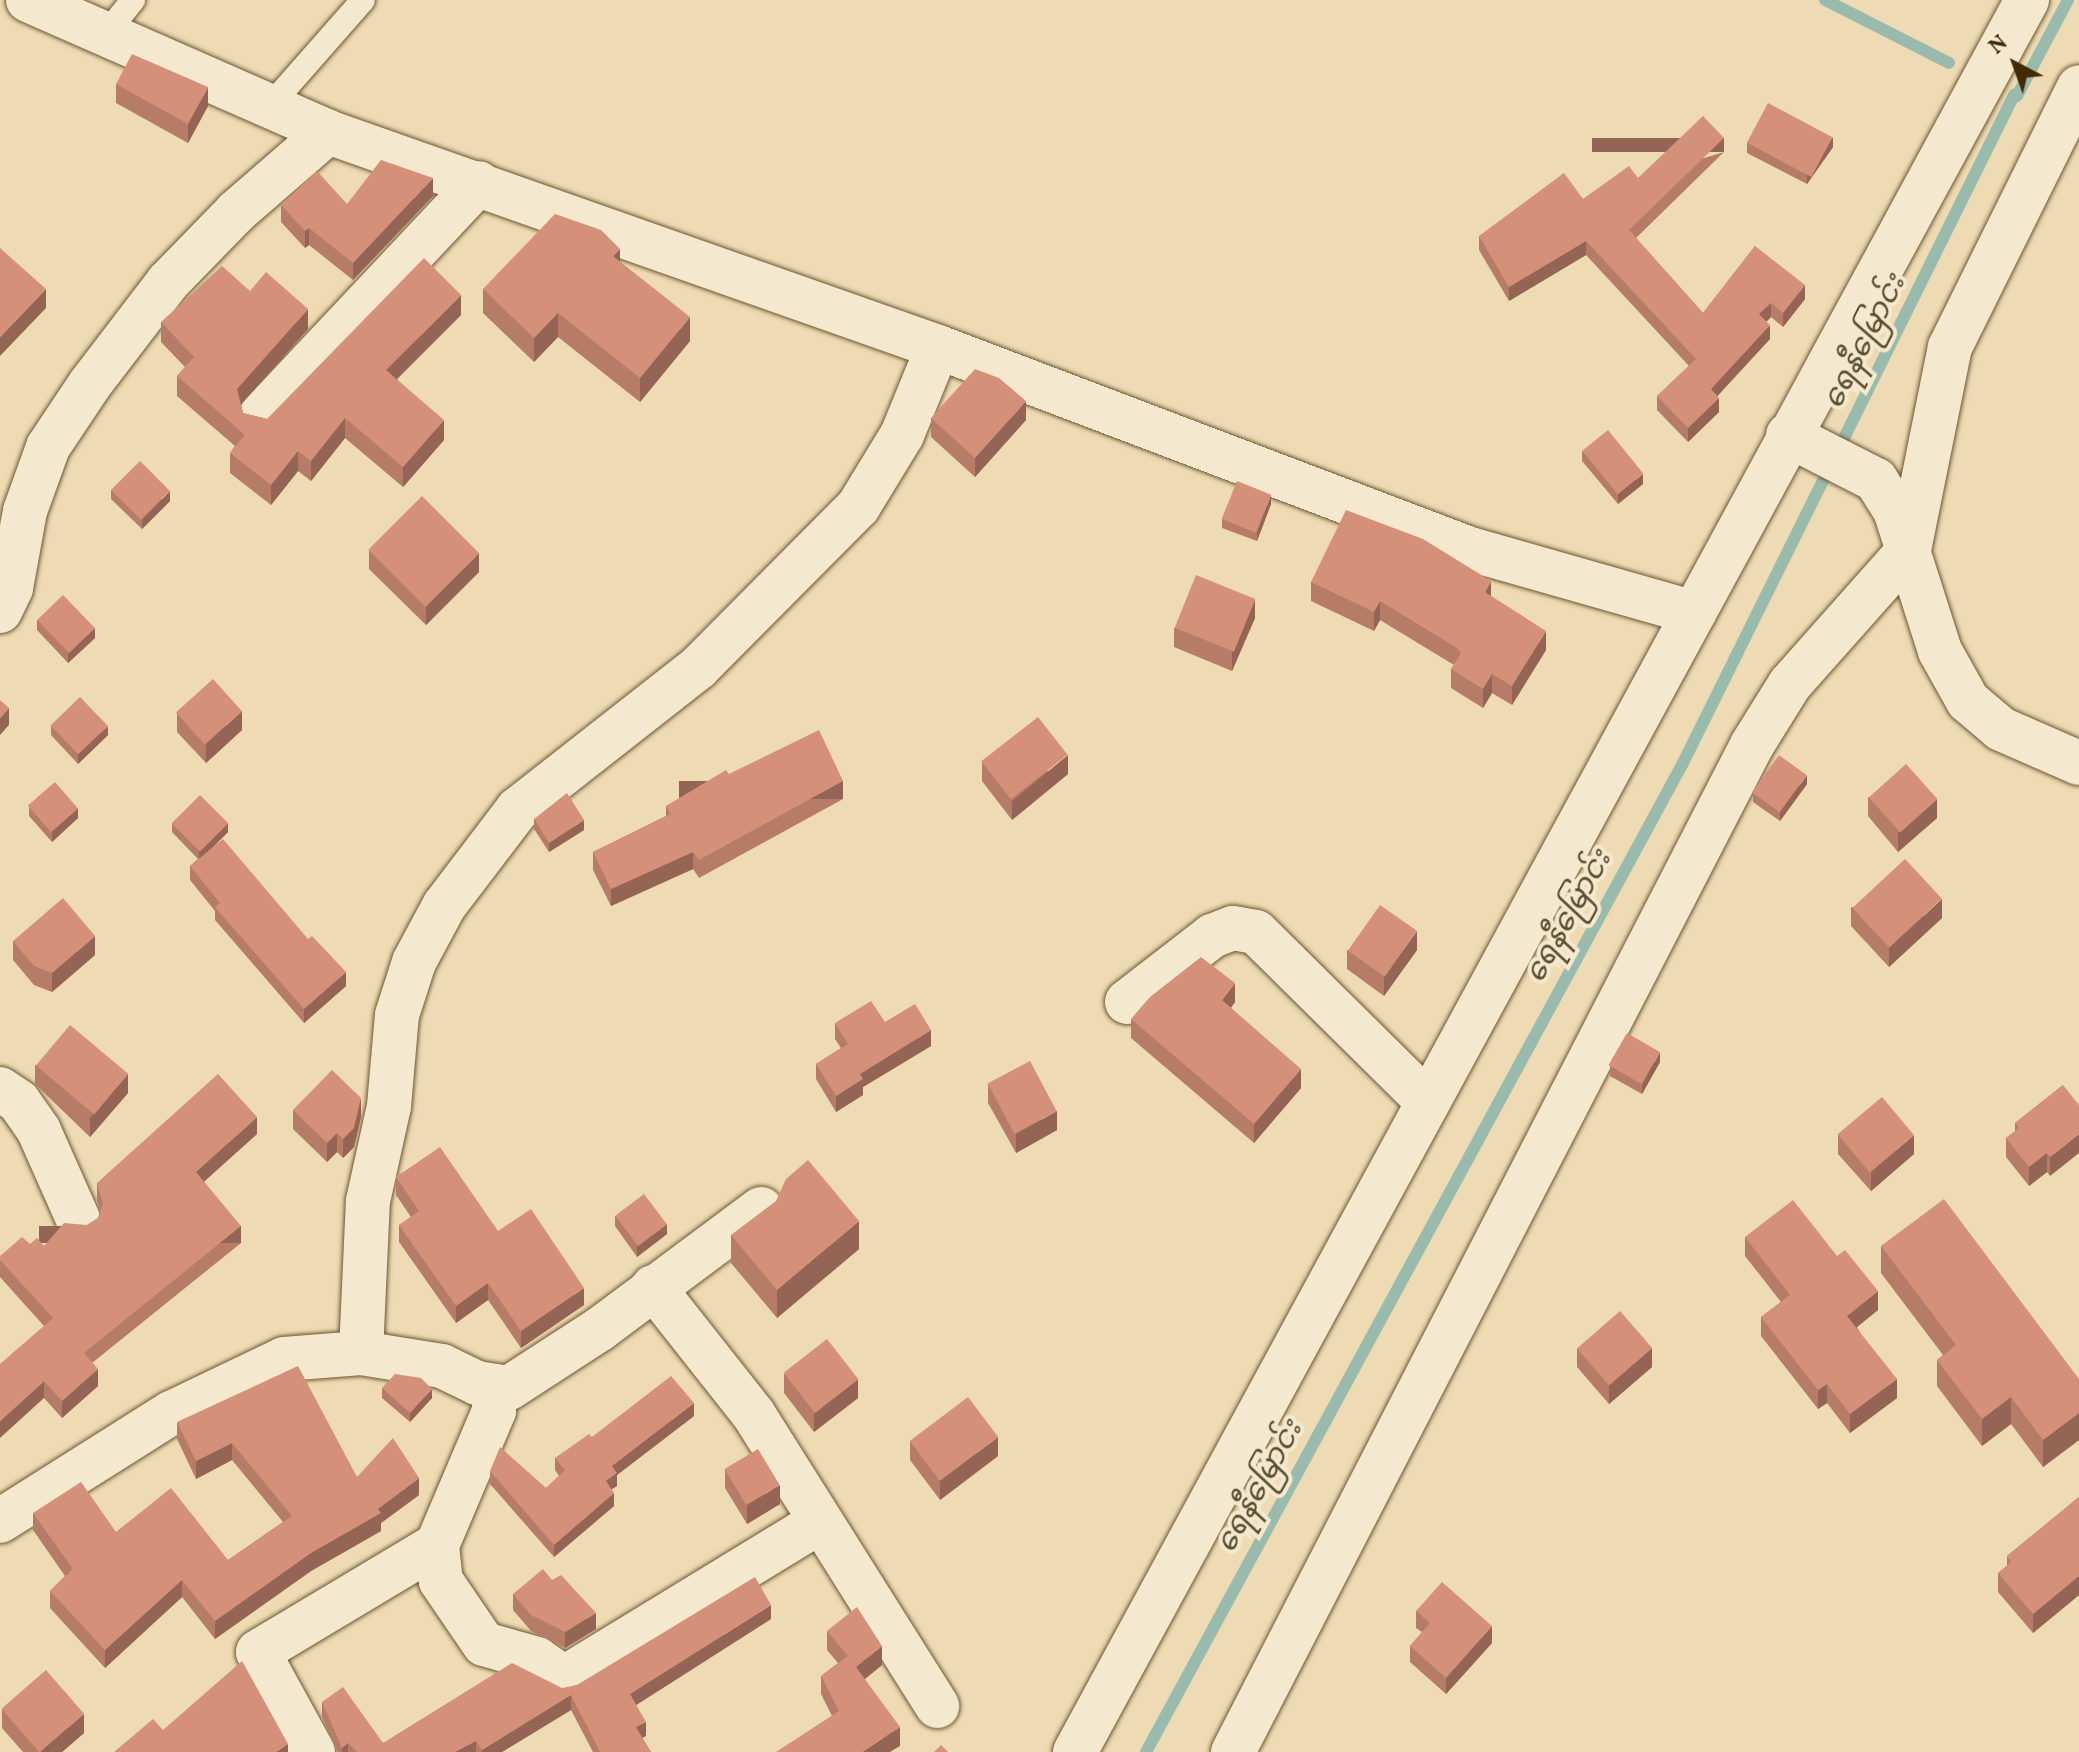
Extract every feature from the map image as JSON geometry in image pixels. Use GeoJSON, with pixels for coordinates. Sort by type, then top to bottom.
{"type":"FeatureCollection","features":[{"type":"Feature","properties":{"kind":"street"},"geometry":{"type":"LineString","coordinates":[[28,0],[328,132],[938,347],[1470,549],[1694,613]]}},
{"type":"Feature","properties":{"kind":"street"},"geometry":{"type":"LineString","coordinates":[[1075,1752],[1694,613],[1804,441],[2027,0]]}},
{"type":"Feature","properties":{"kind":"street"},"geometry":{"type":"LineString","coordinates":[[1233,1752],[1752,745],[1790,684],[1909,550],[1950,347],[2079,87]]}},
{"type":"Feature","properties":{"kind":"street"},"geometry":{"type":"LineString","coordinates":[[0,611],[11,588],[25,511],[48,447],[90,384],[168,282],[236,212],[328,132]]}},
{"type":"Feature","properties":{"kind":"street"},"geometry":{"type":"LineString","coordinates":[[261,415],[479,183]]}},
{"type":"Feature","properties":{"kind":"street"},"geometry":{"type":"LineString","coordinates":[[361,1353],[368,1201],[389,1106],[397,1015],[414,962],[444,906],[518,809],[698,668],[858,507],[902,435],[938,347]]}},
{"type":"Feature","properties":{"kind":"street"},"geometry":{"type":"LineString","coordinates":[[1804,441],[1876,480],[1895,510],[1940,651],[1968,701],[2001,729],[2079,763]]}},
{"type":"Feature","properties":{"kind":"street"},"geometry":{"type":"LineString","coordinates":[[1127,1002],[1212,936],[1233,928],[1256,932],[1428,1102]]}},
{"type":"Feature","properties":{"kind":"street"},"geometry":{"type":"LineString","coordinates":[[0,1089],[19,1102],[39,1131],[78,1219]]}},
{"type":"Feature","properties":{"kind":"street"},"geometry":{"type":"LineString","coordinates":[[0,1521],[171,1413],[284,1359],[361,1353],[442,1366],[494,1388],[509,1388],[761,1209]]}},
{"type":"Feature","properties":{"kind":"street"},"geometry":{"type":"LineString","coordinates":[[653,1287],[754,1415],[937,1706]]}},
{"type":"Feature","properties":{"kind":"street"},"geometry":{"type":"LineString","coordinates":[[494,1388],[494,1411],[437,1545],[441,1581],[484,1644],[537,1659],[564,1678],[820,1522]]}},
{"type":"Feature","properties":{"kind":"street"},"geometry":{"type":"LineString","coordinates":[[313,1752],[258,1652],[437,1545]]}},
{"type":"Feature","properties":{"kind":"lane"},"geometry":{"type":"LineString","coordinates":[[105,35],[133,0]]}},
{"type":"Feature","properties":{"kind":"lane"},"geometry":{"type":"LineString","coordinates":[[269,107],[363,0]]}},
{"type":"Feature","properties":{"kind":"building"},"geometry":{"type":"Polygon","coordinates":[[[132,54],[208,87],[188,124],[116,84],[132,54]]]}},
{"type":"Feature","properties":{"kind":"building"},"geometry":{"type":"Polygon","coordinates":[[[1768,103],[1832,137],[1811,177],[1747,143],[1768,103]]]}},
{"type":"Feature","properties":{"kind":"building"},"geometry":{"type":"Polygon","coordinates":[[[1703,116],[1724,138],[1629,230],[1703,313],[1755,246],[1805,285],[1783,313],[1771,303],[1759,314],[1770,325],[1711,389],[1719,398],[1688,428],[1657,396],[1696,359],[1586,241],[1509,287],[1479,236],[1564,173],[1583,199],[1629,166],[1638,178],[1703,116]]]}},
{"type":"Feature","properties":{"kind":"building"},"geometry":{"type":"Polygon","coordinates":[[[381,160],[433,178],[353,263],[309,228],[305,231],[281,205],[317,171],[347,204],[381,160]]]}},
{"type":"Feature","properties":{"kind":"building"},"geometry":{"type":"Polygon","coordinates":[[[555,214],[601,230],[620,249],[613,256],[690,317],[640,378],[558,313],[534,338],[483,289],[555,214]]]}},
{"type":"Feature","properties":{"kind":"building"},"geometry":{"type":"Polygon","coordinates":[[[0,248],[46,289],[0,337],[0,248]]]}},
{"type":"Feature","properties":{"kind":"building"},"geometry":{"type":"Polygon","coordinates":[[[424,258],[461,295],[386,370],[444,420],[403,467],[345,418],[311,461],[298,451],[271,485],[230,453],[245,435],[177,376],[194,357],[161,322],[222,266],[250,291],[266,272],[308,309],[237,389],[243,413],[267,419],[424,258]]]}},
{"type":"Feature","properties":{"kind":"building"},"geometry":{"type":"Polygon","coordinates":[[[975,369],[999,378],[1026,401],[975,458],[931,418],[975,369]]]}},
{"type":"Feature","properties":{"kind":"building"},"geometry":{"type":"Polygon","coordinates":[[[1608,430],[1643,474],[1618,494],[1582,451],[1608,430]]]}},
{"type":"Feature","properties":{"kind":"building"},"geometry":{"type":"Polygon","coordinates":[[[140,461],[170,491],[141,520],[111,490],[140,461]]]}},
{"type":"Feature","properties":{"kind":"building"},"geometry":{"type":"Polygon","coordinates":[[[1237,481],[1271,495],[1256,533],[1222,519],[1237,481]]]}},
{"type":"Feature","properties":{"kind":"building"},"geometry":{"type":"Polygon","coordinates":[[[422,496],[479,553],[426,607],[368,550],[422,496]]]}},
{"type":"Feature","properties":{"kind":"building"},"geometry":{"type":"Polygon","coordinates":[[[1346,510],[1423,539],[1491,581],[1485,592],[1546,631],[1512,686],[1492,674],[1483,689],[1451,669],[1461,653],[1457,648],[1380,601],[1374,612],[1311,582],[1346,510]]]}},
{"type":"Feature","properties":{"kind":"building"},"geometry":{"type":"Polygon","coordinates":[[[1196,575],[1255,599],[1234,652],[1175,628],[1196,575]]]}},
{"type":"Feature","properties":{"kind":"building"},"geometry":{"type":"Polygon","coordinates":[[[63,595],[95,628],[69,653],[37,620],[63,595]]]}},
{"type":"Feature","properties":{"kind":"building"},"geometry":{"type":"Polygon","coordinates":[[[213,679],[242,711],[205,744],[176,712],[213,679]]]}},
{"type":"Feature","properties":{"kind":"building"},"geometry":{"type":"Polygon","coordinates":[[[80,697],[108,726],[78,754],[51,725],[80,697]]]}},
{"type":"Feature","properties":{"kind":"building"},"geometry":{"type":"Polygon","coordinates":[[[0,700],[9,708],[0,718],[0,700]]]}},
{"type":"Feature","properties":{"kind":"building"},"geometry":{"type":"Polygon","coordinates":[[[1038,717],[1068,755],[1011,799],[981,761],[1038,717]]]}},
{"type":"Feature","properties":{"kind":"building"},"geometry":{"type":"Polygon","coordinates":[[[819,730],[843,781],[699,860],[693,852],[611,889],[593,852],[671,814],[666,806],[726,770],[729,774],[819,730]]]}},
{"type":"Feature","properties":{"kind":"building"},"geometry":{"type":"Polygon","coordinates":[[[1779,755],[1807,775],[1779,812],[1752,792],[1779,755]]]}},
{"type":"Feature","properties":{"kind":"building"},"geometry":{"type":"Polygon","coordinates":[[[1906,764],[1937,799],[1900,832],[1869,797],[1906,764]]]}},
{"type":"Feature","properties":{"kind":"building"},"geometry":{"type":"Polygon","coordinates":[[[55,782],[78,808],[51,832],[28,806],[55,782]]]}},
{"type":"Feature","properties":{"kind":"building"},"geometry":{"type":"Polygon","coordinates":[[[567,793],[584,820],[549,843],[534,819],[567,793]]]}},
{"type":"Feature","properties":{"kind":"building"},"geometry":{"type":"Polygon","coordinates":[[[200,795],[228,823],[200,852],[172,823],[200,795]]]}},
{"type":"Feature","properties":{"kind":"building"},"geometry":{"type":"Polygon","coordinates":[[[223,839],[308,939],[312,936],[346,972],[304,1009],[215,907],[220,903],[190,866],[223,839]]]}},
{"type":"Feature","properties":{"kind":"building"},"geometry":{"type":"Polygon","coordinates":[[[1905,859],[1942,898],[1889,948],[1852,908],[1905,859]]]}},
{"type":"Feature","properties":{"kind":"building"},"geometry":{"type":"Polygon","coordinates":[[[63,898],[95,936],[52,973],[34,966],[13,941],[63,898]]]}},
{"type":"Feature","properties":{"kind":"building"},"geometry":{"type":"Polygon","coordinates":[[[1380,905],[1417,931],[1385,977],[1348,951],[1380,905]]]}},
{"type":"Feature","properties":{"kind":"building"},"geometry":{"type":"Polygon","coordinates":[[[1201,957],[1235,983],[1222,1000],[1301,1069],[1254,1124],[1131,1019],[1150,997],[1201,957]]]}},
{"type":"Feature","properties":{"kind":"building"},"geometry":{"type":"Polygon","coordinates":[[[871,1001],[885,1022],[915,1004],[931,1030],[860,1074],[863,1079],[836,1096],[816,1064],[848,1044],[835,1023],[871,1001]]]}},
{"type":"Feature","properties":{"kind":"building"},"geometry":{"type":"Polygon","coordinates":[[[70,1025],[128,1074],[94,1114],[36,1066],[70,1025]]]}},
{"type":"Feature","properties":{"kind":"building"},"geometry":{"type":"Polygon","coordinates":[[[1627,1033],[1660,1052],[1641,1084],[1608,1065],[1627,1033]]]}},
{"type":"Feature","properties":{"kind":"building"},"geometry":{"type":"Polygon","coordinates":[[[1030,1061],[1057,1111],[1014,1134],[988,1084],[1030,1061]]]}},
{"type":"Feature","properties":{"kind":"building"},"geometry":{"type":"Polygon","coordinates":[[[332,1070],[361,1098],[354,1128],[343,1139],[337,1133],[327,1143],[293,1110],[332,1070]]]}},
{"type":"Feature","properties":{"kind":"building"},"geometry":{"type":"Polygon","coordinates":[[[218,1074],[257,1117],[196,1172],[241,1226],[84,1353],[98,1369],[62,1401],[44,1381],[0,1421],[0,1364],[53,1318],[0,1260],[0,1256],[22,1237],[30,1244],[37,1238],[44,1246],[64,1223],[87,1225],[98,1218],[103,1204],[97,1183],[218,1074]]]}},
{"type":"Feature","properties":{"kind":"building"},"geometry":{"type":"Polygon","coordinates":[[[2063,1085],[2079,1105],[2079,1134],[2050,1157],[2047,1153],[2029,1167],[2006,1138],[2019,1128],[2015,1123],[2063,1085]]]}},
{"type":"Feature","properties":{"kind":"building"},"geometry":{"type":"Polygon","coordinates":[[[1882,1097],[1914,1135],[1870,1173],[1838,1134],[1882,1097]]]}},
{"type":"Feature","properties":{"kind":"building"},"geometry":{"type":"Polygon","coordinates":[[[440,1147],[498,1231],[531,1209],[584,1288],[521,1331],[488,1283],[456,1306],[399,1225],[419,1211],[396,1177],[440,1147]]]}},
{"type":"Feature","properties":{"kind":"building"},"geometry":{"type":"Polygon","coordinates":[[[808,1160],[859,1221],[777,1290],[731,1235],[776,1201],[786,1179],[808,1160]]]}},
{"type":"Feature","properties":{"kind":"building"},"geometry":{"type":"Polygon","coordinates":[[[644,1194],[667,1224],[638,1246],[615,1216],[644,1194]]]}},
{"type":"Feature","properties":{"kind":"building"},"geometry":{"type":"Polygon","coordinates":[[[1944,1199],[2079,1379],[2079,1413],[2043,1440],[2011,1397],[1982,1419],[1937,1360],[1956,1345],[1881,1246],[1944,1199]]]}},
{"type":"Feature","properties":{"kind":"building"},"geometry":{"type":"Polygon","coordinates":[[[1793,1200],[1837,1256],[1845,1250],[1878,1291],[1847,1316],[1897,1379],[1850,1414],[1827,1384],[1818,1390],[1761,1317],[1790,1295],[1745,1237],[1793,1200]]]}},
{"type":"Feature","properties":{"kind":"building"},"geometry":{"type":"Polygon","coordinates":[[[1620,1311],[1652,1348],[1609,1385],[1577,1348],[1620,1311]]]}},
{"type":"Feature","properties":{"kind":"building"},"geometry":{"type":"Polygon","coordinates":[[[827,1339],[858,1379],[815,1413],[784,1373],[827,1339]]]}},
{"type":"Feature","properties":{"kind":"building"},"geometry":{"type":"Polygon","coordinates":[[[298,1366],[357,1477],[393,1438],[419,1478],[378,1509],[381,1513],[311,1553],[215,1621],[182,1580],[105,1650],[50,1591],[73,1569],[33,1513],[81,1482],[116,1532],[171,1488],[228,1560],[292,1516],[232,1443],[196,1461],[177,1422],[298,1366]]]}},
{"type":"Feature","properties":{"kind":"building"},"geometry":{"type":"Polygon","coordinates":[[[395,1374],[421,1378],[432,1389],[410,1413],[382,1388],[395,1374]]]}},
{"type":"Feature","properties":{"kind":"building"},"geometry":{"type":"Polygon","coordinates":[[[671,1376],[694,1403],[612,1466],[617,1473],[606,1481],[614,1493],[554,1545],[490,1471],[500,1447],[546,1488],[565,1470],[555,1458],[589,1434],[592,1437],[671,1376]]]}},
{"type":"Feature","properties":{"kind":"building"},"geometry":{"type":"Polygon","coordinates":[[[968,1397],[998,1437],[940,1481],[910,1441],[968,1397]]]}},
{"type":"Feature","properties":{"kind":"building"},"geometry":{"type":"Polygon","coordinates":[[[758,1449],[780,1485],[746,1505],[725,1469],[758,1449]]]}},
{"type":"Feature","properties":{"kind":"building"},"geometry":{"type":"Polygon","coordinates":[[[2079,1497],[2079,1576],[2033,1614],[1998,1573],[2011,1562],[2007,1556],[2079,1497]]]}},
{"type":"Feature","properties":{"kind":"building"},"geometry":{"type":"Polygon","coordinates":[[[543,1569],[552,1580],[561,1575],[596,1613],[565,1632],[531,1615],[513,1594],[543,1569]]]}},
{"type":"Feature","properties":{"kind":"building"},"geometry":{"type":"Polygon","coordinates":[[[755,1577],[771,1605],[630,1694],[646,1722],[636,1727],[651,1752],[600,1752],[571,1695],[482,1750],[476,1741],[455,1752],[357,1752],[348,1743],[342,1748],[322,1702],[343,1687],[383,1743],[512,1663],[562,1688],[577,1685],[755,1577]]]}},
{"type":"Feature","properties":{"kind":"building"},"geometry":{"type":"Polygon","coordinates":[[[1442,1582],[1492,1626],[1446,1678],[1410,1646],[1430,1623],[1416,1611],[1442,1582]]]}},
{"type":"Feature","properties":{"kind":"building"},"geometry":{"type":"Polygon","coordinates":[[[857,1607],[882,1646],[856,1667],[900,1727],[862,1752],[776,1752],[839,1711],[821,1676],[848,1656],[827,1631],[857,1607]]]}},
{"type":"Feature","properties":{"kind":"building"},"geometry":{"type":"Polygon","coordinates":[[[242,1661],[288,1744],[276,1752],[114,1752],[153,1719],[163,1730],[242,1661]]]}},
{"type":"Feature","properties":{"kind":"building"},"geometry":{"type":"Polygon","coordinates":[[[46,1670],[84,1714],[39,1752],[1,1709],[46,1670]]]}},
{"type":"Feature","properties":{"kind":"building"},"geometry":{"type":"Polygon","coordinates":[[[941,1745],[948,1752],[934,1752],[941,1745]]]}},
{"type":"Feature","properties":{"kind":"waterway","name":"ရေနီမြောင်း"},"geometry":{"type":"LineString","coordinates":[[1825,0],[1949,63]]}},
{"type":"Feature","properties":{"kind":"waterway","name":"ရေနီမြောင်း"},"geometry":{"type":"LineString","coordinates":[[2017,96],[2068,0]]}},
{"type":"Feature","properties":{"kind":"waterway","name":"ရေနီမြောင်း"},"geometry":{"type":"LineString","coordinates":[[1146,1752],[1683,763],[2014,95]]}}]}
